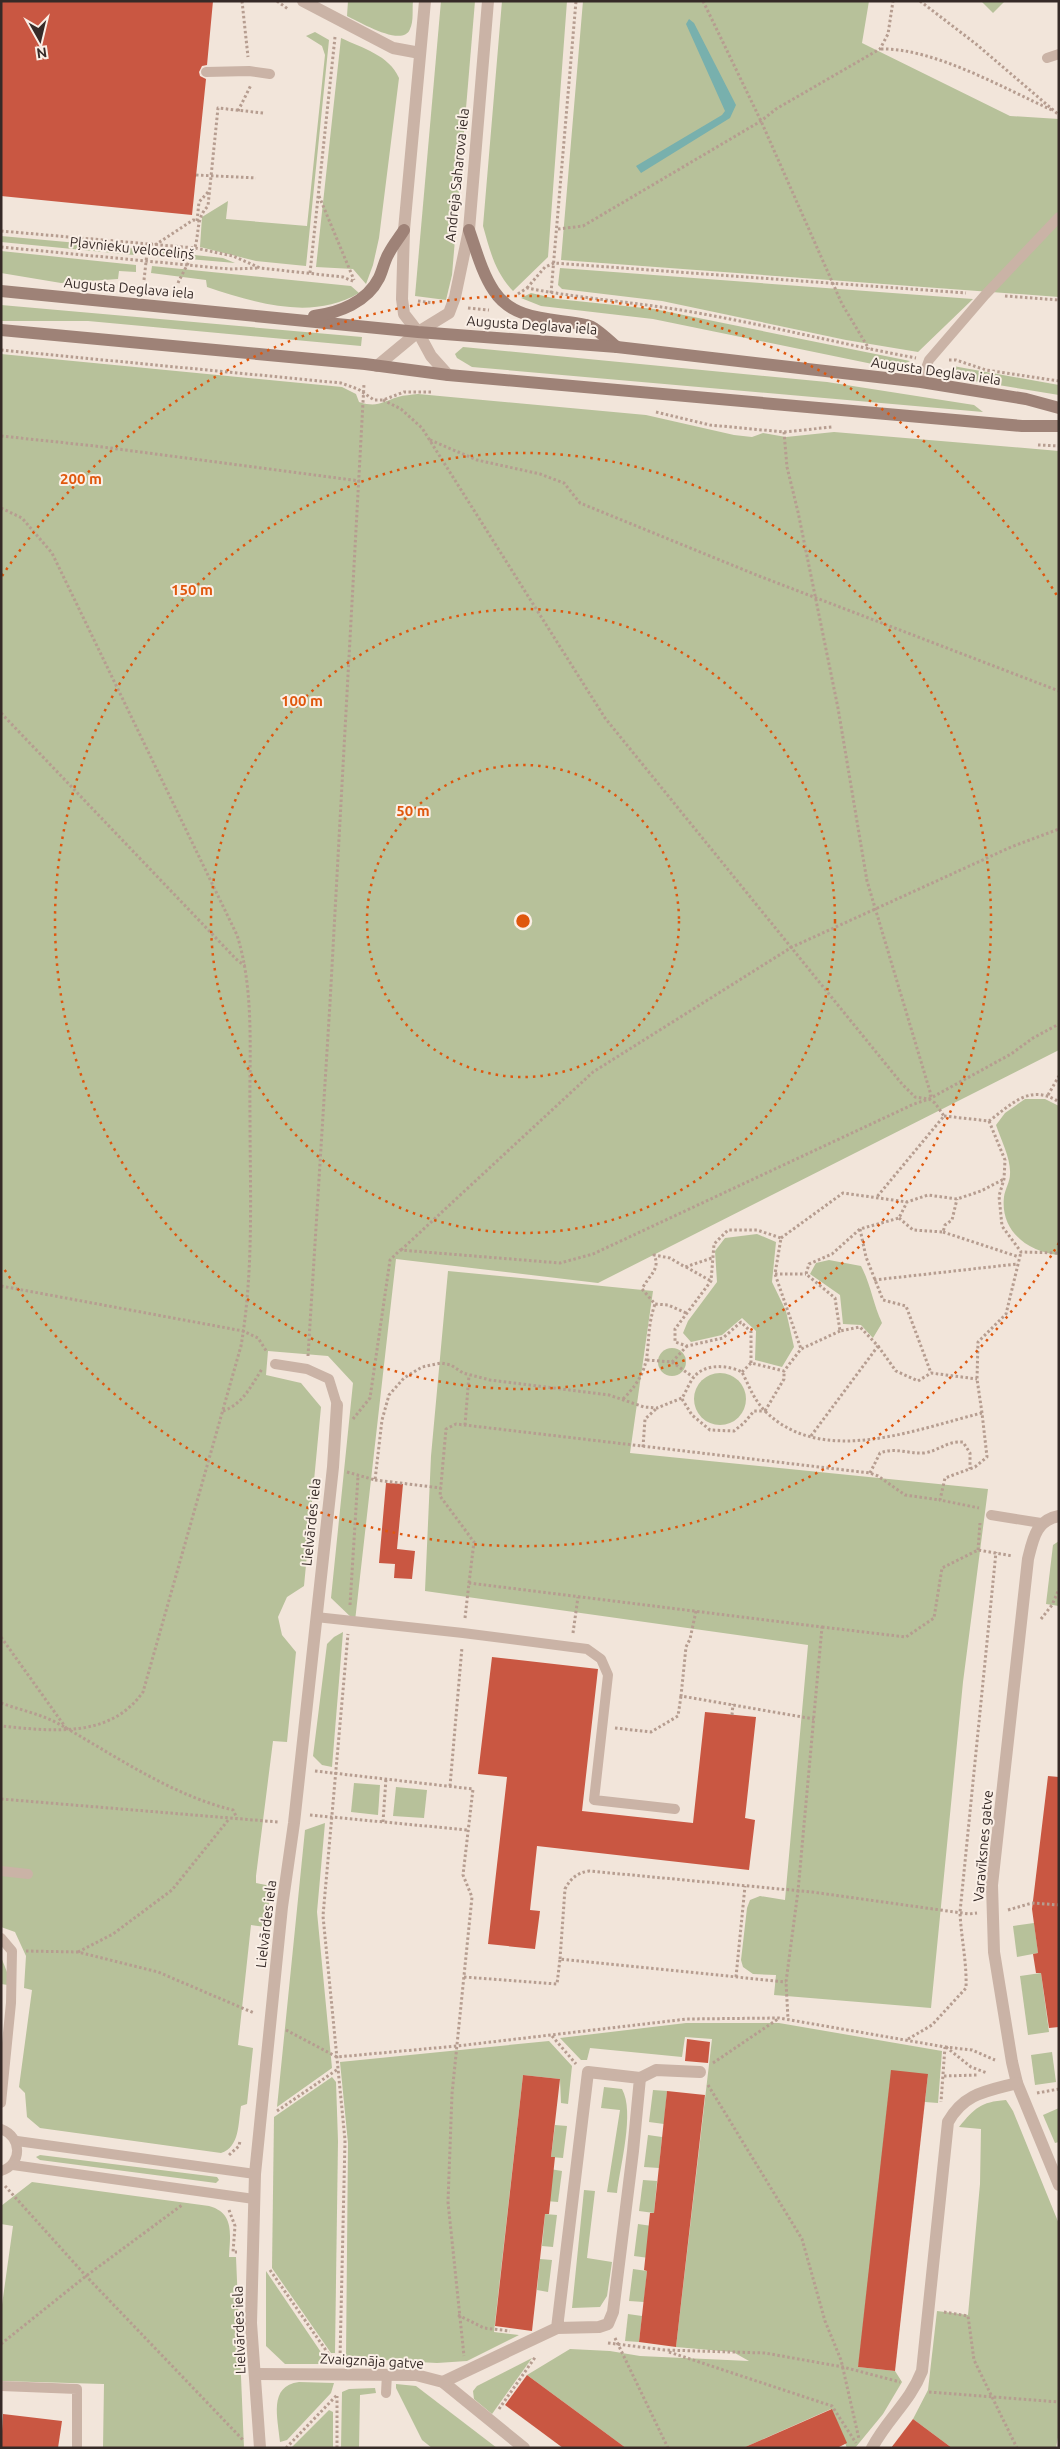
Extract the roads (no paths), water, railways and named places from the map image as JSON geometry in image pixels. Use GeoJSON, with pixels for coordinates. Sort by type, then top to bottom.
{"type":"FeatureCollection","features":[{"type":"Feature","properties":{"kind":"main road"},"geometry":{"type":"LineString","coordinates":[[293,318],[330,314],[357,302],[368,294],[378,279],[389,252],[404,230]]}},
{"type":"Feature","properties":{"kind":"main road"},"geometry":{"type":"LineString","coordinates":[[469,230],[488,281],[495,293],[504,302],[528,315],[553,322],[588,325],[617,347]]}},
{"type":"Feature","properties":{"kind":"main road","name":"Augusta Deglava iela"},"geometry":{"type":"LineString","coordinates":[[1,291],[293,318],[418,332],[617,347],[920,382],[1026,399],[1059,408]]}},
{"type":"Feature","properties":{"kind":"main road"},"geometry":{"type":"LineString","coordinates":[[1,330],[377,366],[448,375],[1022,426],[1059,426]]}},
{"type":"Feature","properties":{"kind":"street"},"geometry":{"type":"LineString","coordinates":[[303,1],[338,21],[393,48],[420,52]]}},
{"type":"Feature","properties":{"kind":"street"},"geometry":{"type":"LineString","coordinates":[[425,1],[404,230],[404,314],[418,332],[431,356],[448,375]]}},
{"type":"Feature","properties":{"kind":"street","name":"Andreja Saharova iela"},"geometry":{"type":"LineString","coordinates":[[377,366],[418,332],[449,313],[455,297],[469,230],[488,1]]}},
{"type":"Feature","properties":{"kind":"street","name":"Lielvārdes iela"},"geometry":{"type":"LineString","coordinates":[[260,2448],[251,2323],[255,2174],[270,2022],[332,1467],[337,1405]]}},
{"type":"Feature","properties":{"kind":"street"},"geometry":{"type":"LineString","coordinates":[[1041,1523],[1059,1516]]}},
{"type":"Feature","properties":{"kind":"street","name":"Varavīksnes gatve"},"geometry":{"type":"LineString","coordinates":[[1041,1523],[1033,1538],[1028,1559],[992,1885],[994,1952],[1012,2062],[1017,2083],[1059,2185]]}},
{"type":"Feature","properties":{"kind":"street"},"geometry":{"type":"LineString","coordinates":[[557,2328],[588,2072],[640,2078],[656,2070],[700,2072]]}},
{"type":"Feature","properties":{"kind":"street"},"geometry":{"type":"LineString","coordinates":[[444,2382],[557,2328],[599,2327],[608,2324],[613,2312],[640,2078]]}},
{"type":"Feature","properties":{"kind":"street"},"geometry":{"type":"LineString","coordinates":[[872,2448],[878,2435],[910,2385],[922,2371],[948,2122],[956,2108],[969,2098],[1017,2083]]}},
{"type":"Feature","properties":{"kind":"street","name":"Zvaigznāja gatve"},"geometry":{"type":"LineString","coordinates":[[255,2374],[416,2375],[444,2382],[524,2448]]}},
{"type":"Feature","properties":{"kind":"lane"},"geometry":{"type":"LineString","coordinates":[[1046,58],[1059,54]]}},
{"type":"Feature","properties":{"kind":"lane"},"geometry":{"type":"LineString","coordinates":[[206,72],[249,71],[270,74]]}},
{"type":"Feature","properties":{"kind":"lane"},"geometry":{"type":"LineString","coordinates":[[920,382],[929,360],[985,295],[1059,217]]}},
{"type":"Feature","properties":{"kind":"lane"},"geometry":{"type":"LineString","coordinates":[[275,1364],[307,1369],[329,1379],[337,1405]]}},
{"type":"Feature","properties":{"kind":"lane"},"geometry":{"type":"LineString","coordinates":[[991,1514],[1041,1523]]}},
{"type":"Feature","properties":{"kind":"lane"},"geometry":{"type":"LineString","coordinates":[[316,1617],[587,1649],[601,1658],[608,1675],[594,1800],[675,1809]]}},
{"type":"Feature","properties":{"kind":"lane"},"geometry":{"type":"LineString","coordinates":[[1,1871],[28,1874]]}},
{"type":"Feature","properties":{"kind":"lane"},"geometry":{"type":"LineString","coordinates":[[1,1938],[12,1951],[11,2003],[1,2103]]}},
{"type":"Feature","properties":{"kind":"lane"},"geometry":{"type":"LineString","coordinates":[[1,2129],[9,2132],[16,2141],[18,2154],[13,2165]]}},
{"type":"Feature","properties":{"kind":"lane"},"geometry":{"type":"LineString","coordinates":[[16,2141],[255,2174]]}},
{"type":"Feature","properties":{"kind":"lane"},"geometry":{"type":"LineString","coordinates":[[1,2171],[13,2165],[254,2199]]}},
{"type":"Feature","properties":{"kind":"lane"},"geometry":{"type":"LineString","coordinates":[[386,2393],[387,2374]]}},
{"type":"Feature","properties":{"kind":"lane"},"geometry":{"type":"LineString","coordinates":[[1,2386],[77,2389],[76,2448]]}},
{"type":"Feature","properties":{"kind":"water"},"geometry":{"type":"Polygon","coordinates":[[[689,19],[694,23],[736,105],[730,118],[641,173],[636,166],[722,115],[725,111],[686,24],[689,19]]]}}]}
